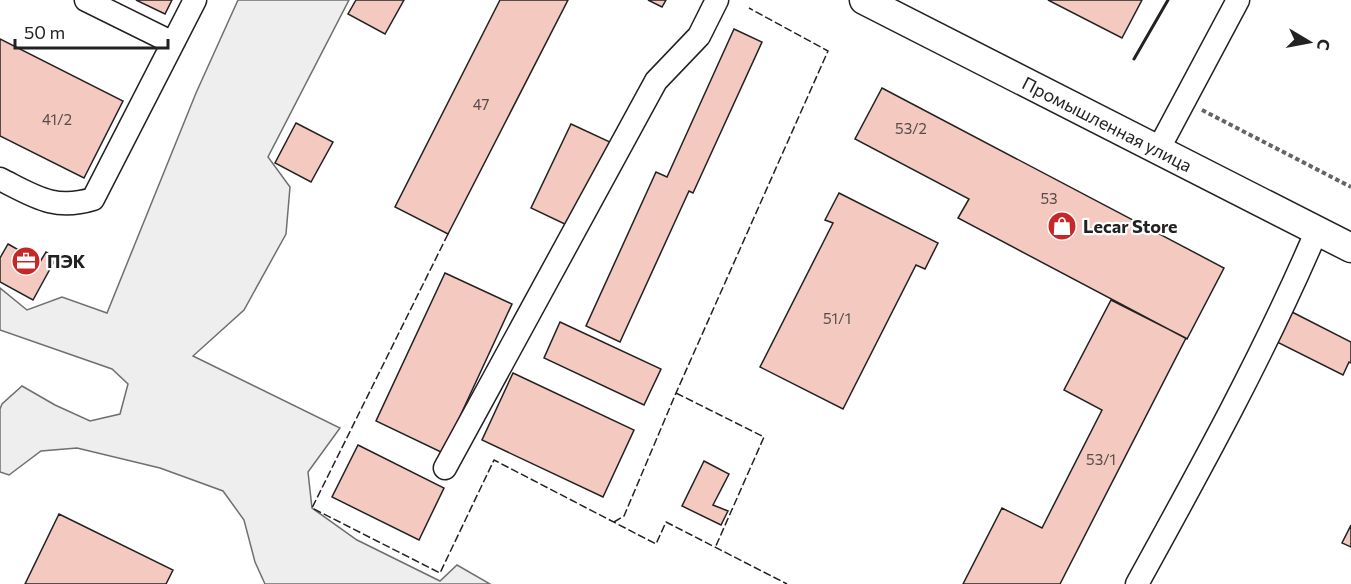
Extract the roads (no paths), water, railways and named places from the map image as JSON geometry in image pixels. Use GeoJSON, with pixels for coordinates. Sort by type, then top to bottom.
{"type":"FeatureCollection","features":[{"type":"Feature","properties":{"kind":"main road","name":"Промышленная улица"},"geometry":{"type":"LineString","coordinates":[[864,0],[1351,248]]}},
{"type":"Feature","properties":{"kind":"lane"},"geometry":{"type":"LineString","coordinates":[[86,0],[173,43]]}},
{"type":"Feature","properties":{"kind":"lane"},"geometry":{"type":"LineString","coordinates":[[0,179],[33,196],[62,205],[93,199],[195,0]]}},
{"type":"Feature","properties":{"kind":"lane"},"geometry":{"type":"LineString","coordinates":[[445,468],[656,81],[699,36],[717,0]]}},
{"type":"Feature","properties":{"kind":"lane"},"geometry":{"type":"LineString","coordinates":[[1158,150],[1238,0]]}},
{"type":"Feature","properties":{"kind":"lane"},"geometry":{"type":"LineString","coordinates":[[1137,584],[1226,419],[1290,293],[1317,231]]}},
{"type":"Feature","properties":{"kind":"place","name":"Lecar Store"},"geometry":{"type":"Point","coordinates":[1062,226]}},
{"type":"Feature","properties":{"kind":"place","name":"ПЭК"},"geometry":{"type":"Point","coordinates":[26,261]}}]}
